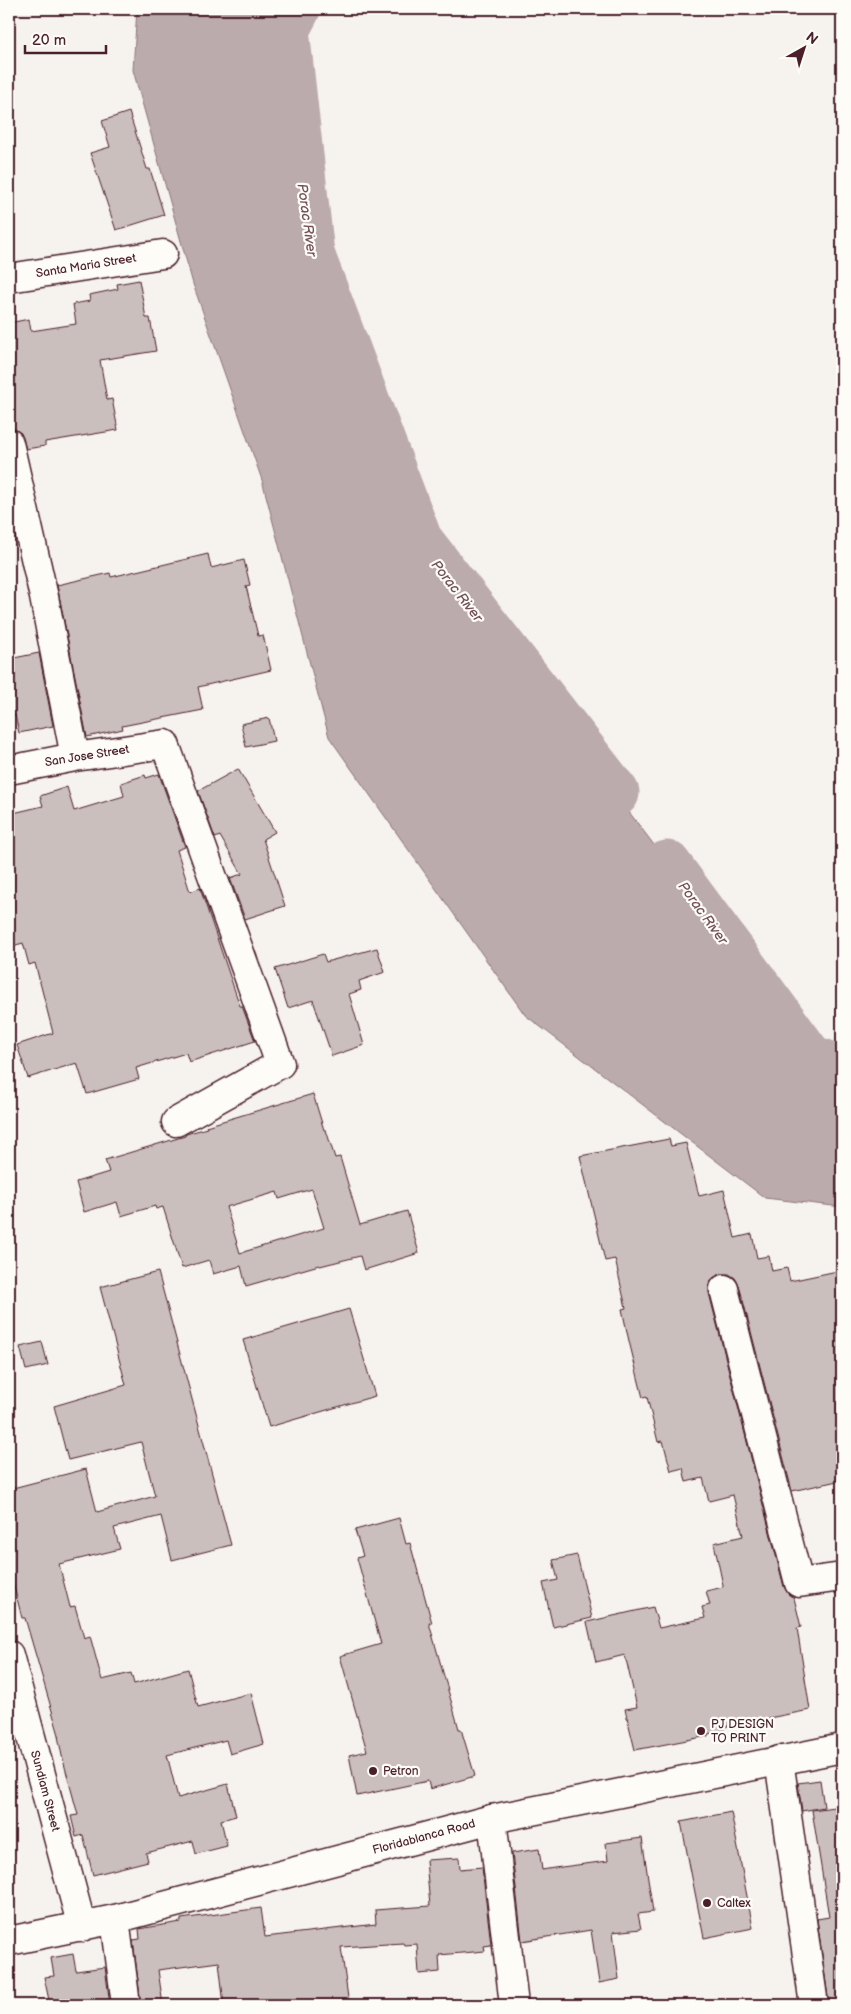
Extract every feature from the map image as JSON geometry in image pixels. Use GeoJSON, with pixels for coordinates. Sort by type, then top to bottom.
{"type":"FeatureCollection","features":[{"type":"Feature","properties":{"kind":"street","name":"Santa Maria Street"},"geometry":{"type":"LineString","coordinates":[[9,278],[162,254]]}},
{"type":"Feature","properties":{"kind":"street"},"geometry":{"type":"LineString","coordinates":[[9,443],[44,597],[75,757]]}},
{"type":"Feature","properties":{"kind":"street","name":"San Jose Street"},"geometry":{"type":"LineString","coordinates":[[9,770],[75,757],[165,744],[280,1064],[176,1122]]}},
{"type":"Feature","properties":{"kind":"street"},"geometry":{"type":"LineString","coordinates":[[724,1290],[799,1584],[842,1577]]}},
{"type":"Feature","properties":{"kind":"street","name":"Sundiam Street"},"geometry":{"type":"LineString","coordinates":[[9,1655],[82,1927]]}},
{"type":"Feature","properties":{"kind":"street","name":"Floridablanca Road"},"geometry":{"type":"LineString","coordinates":[[9,1941],[115,1919],[492,1819],[842,1748]]}},
{"type":"Feature","properties":{"kind":"street"},"geometry":{"type":"LineString","coordinates":[[779,1760],[814,2005]]}},
{"type":"Feature","properties":{"kind":"street"},"geometry":{"type":"LineString","coordinates":[[492,1819],[514,2005]]}},
{"type":"Feature","properties":{"kind":"street"},"geometry":{"type":"LineString","coordinates":[[115,1919],[126,2005]]}},
{"type":"Feature","properties":{"kind":"shaded area"},"geometry":{"type":"Polygon","coordinates":[[[137,9],[290,9],[270,102],[343,381],[446,602],[579,746],[670,866],[783,1027],[842,1067],[842,1207],[765,1198],[525,1015],[329,737],[262,480],[193,284],[133,70],[137,9]]]}},
{"type":"Feature","properties":{"kind":"building"},"geometry":{"type":"Polygon","coordinates":[[[129,112],[147,169],[150,169],[164,215],[116,230],[90,153],[110,147],[102,121],[129,112]]]}},
{"type":"Feature","properties":{"kind":"building"},"geometry":{"type":"Polygon","coordinates":[[[139,280],[146,318],[150,318],[156,351],[100,360],[107,400],[112,399],[118,430],[45,442],[45,446],[26,449],[21,433],[13,428],[9,406],[9,323],[29,319],[31,331],[76,324],[73,304],[90,301],[89,295],[118,289],[117,284],[139,280]]]}},
{"type":"Feature","properties":{"kind":"building"},"geometry":{"type":"Polygon","coordinates":[[[208,554],[211,568],[244,560],[250,585],[246,586],[258,636],[263,635],[271,670],[198,687],[203,710],[122,726],[123,729],[87,737],[57,585],[110,573],[111,577],[208,554]]]}},
{"type":"Feature","properties":{"kind":"building"},"geometry":{"type":"Polygon","coordinates":[[[39,653],[53,726],[19,733],[15,715],[11,716],[9,703],[9,659],[39,653]]]}},
{"type":"Feature","properties":{"kind":"building"},"geometry":{"type":"Polygon","coordinates":[[[269,718],[274,741],[246,747],[241,724],[269,718]]]}},
{"type":"Feature","properties":{"kind":"building"},"geometry":{"type":"Polygon","coordinates":[[[238,769],[275,832],[263,839],[285,906],[245,919],[230,878],[242,874],[220,836],[215,838],[198,791],[238,769]]]}},
{"type":"Feature","properties":{"kind":"building"},"geometry":{"type":"Polygon","coordinates":[[[159,774],[185,847],[177,850],[190,892],[200,888],[240,1006],[242,1006],[255,1041],[189,1062],[186,1053],[136,1068],[139,1079],[87,1094],[77,1063],[28,1078],[17,1045],[53,1033],[35,963],[29,965],[23,943],[9,947],[9,814],[43,806],[40,796],[67,787],[74,811],[124,796],[121,783],[145,775],[146,778],[159,774]]]}},
{"type":"Feature","properties":{"kind":"building"},"geometry":{"type":"Polygon","coordinates":[[[377,948],[385,972],[359,981],[361,990],[349,994],[364,1045],[332,1056],[313,1000],[288,1008],[275,969],[323,954],[326,962],[377,948]]]}},
{"type":"Feature","properties":{"kind":"building"},"geometry":{"type":"Polygon","coordinates":[[[313,1094],[335,1158],[340,1157],[360,1225],[407,1211],[419,1253],[364,1270],[360,1256],[319,1265],[246,1286],[241,1266],[213,1274],[209,1260],[182,1268],[163,1207],[156,1209],[155,1206],[121,1216],[117,1202],[84,1212],[76,1182],[109,1172],[105,1160],[185,1136],[186,1134],[207,1128],[206,1126],[313,1094]],[[312,1189],[279,1199],[277,1192],[226,1207],[240,1253],[324,1228],[312,1189]]]}},
{"type":"Feature","properties":{"kind":"building"},"geometry":{"type":"Polygon","coordinates":[[[669,1139],[671,1146],[686,1143],[699,1196],[724,1190],[735,1238],[752,1234],[757,1258],[769,1256],[772,1271],[787,1268],[790,1281],[842,1270],[842,1480],[792,1491],[739,1285],[735,1278],[729,1274],[721,1274],[713,1278],[709,1284],[709,1293],[784,1587],[788,1594],[794,1598],[801,1627],[797,1628],[810,1710],[723,1727],[724,1730],[708,1734],[708,1736],[635,1750],[625,1709],[637,1707],[625,1655],[596,1662],[587,1622],[653,1607],[659,1628],[705,1618],[702,1607],[710,1605],[706,1591],[723,1587],[714,1543],[743,1536],[733,1495],[709,1501],[703,1478],[686,1482],[683,1468],[671,1471],[663,1441],[658,1442],[647,1397],[643,1398],[629,1341],[622,1309],[626,1308],[615,1259],[605,1261],[580,1156],[669,1139]]]}},
{"type":"Feature","properties":{"kind":"building"},"geometry":{"type":"Polygon","coordinates":[[[158,1272],[231,1545],[172,1560],[161,1516],[114,1528],[120,1549],[59,1564],[70,1607],[75,1606],[84,1638],[90,1636],[102,1680],[131,1673],[134,1684],[188,1669],[198,1707],[251,1693],[264,1744],[230,1754],[226,1740],[167,1755],[178,1798],[228,1784],[236,1816],[221,1820],[227,1846],[196,1854],[193,1841],[146,1853],[148,1861],[93,1875],[83,1835],[76,1837],[71,1816],[78,1815],[62,1756],[59,1735],[25,1618],[22,1618],[9,1567],[9,1489],[86,1469],[97,1512],[155,1496],[141,1442],[68,1460],[54,1406],[126,1385],[100,1287],[158,1272]]]}},
{"type":"Feature","properties":{"kind":"building"},"geometry":{"type":"Polygon","coordinates":[[[349,1309],[375,1396],[269,1427],[243,1340],[349,1309]]]}},
{"type":"Feature","properties":{"kind":"building"},"geometry":{"type":"Polygon","coordinates":[[[42,1342],[48,1365],[26,1370],[20,1347],[42,1342]]]}},
{"type":"Feature","properties":{"kind":"building"},"geometry":{"type":"Polygon","coordinates":[[[399,1518],[406,1544],[410,1543],[432,1623],[429,1623],[459,1729],[461,1729],[475,1776],[430,1789],[428,1781],[357,1796],[349,1755],[367,1751],[340,1656],[381,1644],[357,1558],[363,1556],[355,1530],[399,1518]]]}},
{"type":"Feature","properties":{"kind":"building"},"geometry":{"type":"Polygon","coordinates":[[[577,1555],[592,1618],[553,1627],[543,1583],[558,1580],[553,1560],[577,1555]]]}},
{"type":"Feature","properties":{"kind":"building"},"geometry":{"type":"Polygon","coordinates":[[[820,1780],[824,1807],[802,1811],[798,1783],[820,1780]]]}},
{"type":"Feature","properties":{"kind":"building"},"geometry":{"type":"Polygon","coordinates":[[[842,1806],[842,2005],[829,2005],[817,1919],[829,1917],[812,1810],[842,1806]]]}},
{"type":"Feature","properties":{"kind":"building"},"geometry":{"type":"Polygon","coordinates":[[[731,1812],[753,1928],[704,1938],[681,1822],[731,1812]]]}},
{"type":"Feature","properties":{"kind":"building"},"geometry":{"type":"Polygon","coordinates":[[[642,1838],[653,1912],[638,1914],[641,1929],[613,1932],[619,1979],[599,1983],[591,1930],[522,1941],[512,1853],[539,1849],[542,1870],[608,1861],[606,1843],[642,1838]]]}},
{"type":"Feature","properties":{"kind":"building"},"geometry":{"type":"Polygon","coordinates":[[[459,1858],[460,1869],[482,1867],[491,1945],[484,1946],[485,1951],[439,1955],[440,1972],[419,1974],[417,1944],[404,1945],[403,1943],[341,1947],[349,2005],[224,2005],[219,1962],[158,1970],[163,2005],[141,2005],[133,1940],[140,1939],[139,1929],[181,1922],[181,1919],[261,1908],[265,1937],[376,1924],[375,1910],[430,1906],[426,1860],[459,1858]]]}},
{"type":"Feature","properties":{"kind":"building"},"geometry":{"type":"Polygon","coordinates":[[[73,1954],[76,1971],[105,1967],[110,2005],[50,2005],[44,1977],[54,1976],[51,1958],[73,1954]]]}},
{"type":"Feature","properties":{"kind":"waterway","name":"Porac River"},"geometry":{"type":"LineString","coordinates":[[296,9],[285,30],[310,254],[418,540],[615,793]]}},
{"type":"Feature","properties":{"kind":"waterway","name":"Porac River"},"geometry":{"type":"LineString","coordinates":[[667,865],[810,1059],[842,1070]]}},
{"type":"Feature","properties":{"kind":"place","name":"PJ DESIGN TO PRINT"},"geometry":{"type":"Point","coordinates":[701,1731]}},
{"type":"Feature","properties":{"kind":"place","name":"Petron"},"geometry":{"type":"Point","coordinates":[373,1771]}},
{"type":"Feature","properties":{"kind":"place","name":"Caltex"},"geometry":{"type":"Point","coordinates":[707,1903]}}]}
